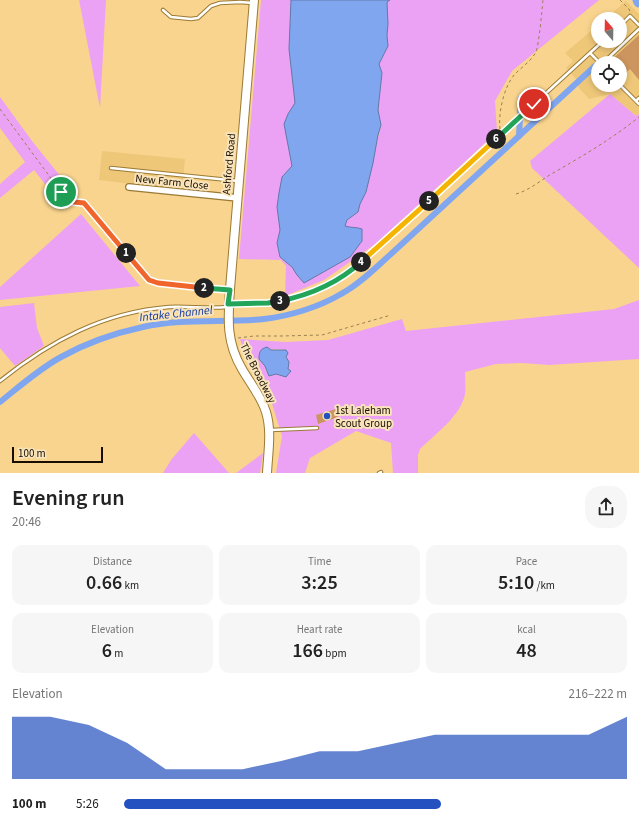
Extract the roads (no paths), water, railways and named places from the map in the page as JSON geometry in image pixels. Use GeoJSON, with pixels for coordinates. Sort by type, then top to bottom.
{"type":"FeatureCollection","features":[{"type":"Feature","properties":{"kind":"main road","name":"Ashford Road"},"geometry":{"type":"LineString","coordinates":[[229,335],[228,307],[254,2]]}},
{"type":"Feature","properties":{"kind":"main road","name":"The Broadway"},"geometry":{"type":"LineString","coordinates":[[229,335],[241,367],[266,412],[269,430],[267,473]]}},
{"type":"Feature","properties":{"kind":"street","name":"New Farm Close"},"geometry":{"type":"LineString","coordinates":[[129,187],[238,198]]}},
{"type":"Feature","properties":{"kind":"lane"},"geometry":{"type":"LineString","coordinates":[[163,10],[171,17],[191,19],[198,18],[212,6],[220,3],[254,2]]}},
{"type":"Feature","properties":{"kind":"lane"},"geometry":{"type":"LineString","coordinates":[[627,19],[630,16],[639,24]]}},
{"type":"Feature","properties":{"kind":"lane"},"geometry":{"type":"LineString","coordinates":[[610,56],[639,29]]}},
{"type":"Feature","properties":{"kind":"lane"},"geometry":{"type":"LineString","coordinates":[[0,381],[17,367],[55,342],[82,329],[111,318],[168,307],[219,308],[268,303],[291,299],[318,290],[339,279],[355,268],[595,48]]}},
{"type":"Feature","properties":{"kind":"lane"},"geometry":{"type":"LineString","coordinates":[[590,53],[593,56]]}},
{"type":"Feature","properties":{"kind":"lane"},"geometry":{"type":"LineString","coordinates":[[627,92],[639,104]]}},
{"type":"Feature","properties":{"kind":"lane"},"geometry":{"type":"LineString","coordinates":[[636,101],[639,98]]}},
{"type":"Feature","properties":{"kind":"lane"},"geometry":{"type":"LineString","coordinates":[[111,168],[239,181]]}},
{"type":"Feature","properties":{"kind":"lane"},"geometry":{"type":"LineString","coordinates":[[183,285],[230,290]]}},
{"type":"Feature","properties":{"kind":"lane"},"geometry":{"type":"LineString","coordinates":[[269,430],[317,428]]}},
{"type":"Feature","properties":{"kind":"water"},"geometry":{"type":"Polygon","coordinates":[[[291,0],[390,0],[387,2],[388,46],[379,64],[382,73],[378,110],[381,125],[366,192],[358,212],[347,220],[345,226],[362,229],[362,241],[350,257],[304,283],[292,267],[280,257],[277,243],[280,230],[277,207],[282,177],[292,166],[284,124],[295,103],[289,49],[291,0]]]}},
{"type":"Feature","properties":{"kind":"water"},"geometry":{"type":"Polygon","coordinates":[[[267,347],[271,350],[286,350],[288,353],[286,357],[289,362],[288,369],[291,371],[286,377],[276,374],[269,376],[265,366],[259,359],[260,351],[267,347]]]}},
{"type":"Feature","properties":{"kind":"waterway","name":"Intake Channel"},"geometry":{"type":"LineString","coordinates":[[0,402],[53,362],[80,347],[111,335],[158,324],[274,318],[314,307],[341,294],[361,281],[591,70]]}},
{"type":"Feature","properties":{"kind":"waterway"},"geometry":{"type":"LineString","coordinates":[[519,136],[521,98]]}},
{"type":"Feature","properties":{"kind":"place","name":"1st Laleham Scout Group"},"geometry":{"type":"Point","coordinates":[327,416]}}]}
